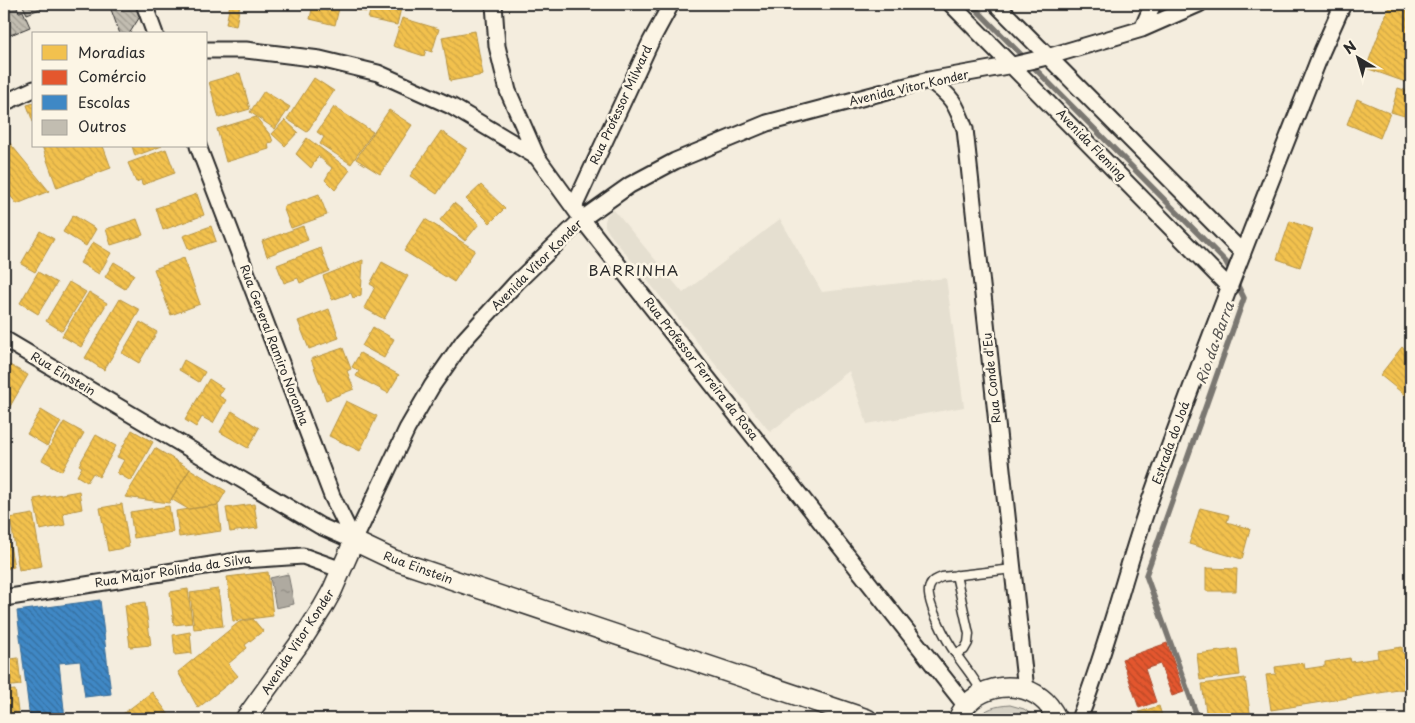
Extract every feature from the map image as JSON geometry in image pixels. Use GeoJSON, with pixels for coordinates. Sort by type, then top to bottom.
{"type":"FeatureCollection","features":[{"type":"Feature","properties":{"kind":"street"},"geometry":{"type":"LineString","coordinates":[[144,4],[154,32]]}},
{"type":"Feature","properties":{"kind":"street","name":"Rua Professor Ferreira da Rosa"},"geometry":{"type":"LineString","coordinates":[[494,4],[497,46],[508,91],[537,157],[962,713]]}},
{"type":"Feature","properties":{"kind":"street","name":"Rua Professor Milward"},"geometry":{"type":"LineString","coordinates":[[578,213],[651,41],[671,4]]}},
{"type":"Feature","properties":{"kind":"street","name":"Avenida Fleming"},"geometry":{"type":"LineString","coordinates":[[951,4],[1016,65],[1231,285]]}},
{"type":"Feature","properties":{"kind":"street"},"geometry":{"type":"LineString","coordinates":[[996,4],[1043,58],[1242,256]]}},
{"type":"Feature","properties":{"kind":"street"},"geometry":{"type":"LineString","coordinates":[[1142,30],[1153,4]]}},
{"type":"Feature","properties":{"kind":"street","name":"Avenida Vitor Konder"},"geometry":{"type":"LineString","coordinates":[[245,719],[304,637],[332,591],[407,429],[437,378],[464,340],[578,213],[675,161],[767,123],[929,80],[1016,65],[1043,58],[1142,30],[1200,4]]}},
{"type":"Feature","properties":{"kind":"street","name":"Estrada do Joá"},"geometry":{"type":"LineString","coordinates":[[1079,719],[1093,685],[1148,506],[1242,256],[1322,51],[1343,4]]}},
{"type":"Feature","properties":{"kind":"street"},"geometry":{"type":"LineString","coordinates":[[208,50],[246,50],[320,59],[378,73],[451,106],[537,157]]}},
{"type":"Feature","properties":{"kind":"street","name":"Rua Conde d'Eu"},"geometry":{"type":"LineString","coordinates":[[929,80],[945,91],[956,106],[965,129],[1026,690]]}},
{"type":"Feature","properties":{"kind":"street"},"geometry":{"type":"LineString","coordinates":[[4,103],[32,90]]}},
{"type":"Feature","properties":{"kind":"street","name":"Rua General Ramiro Noronha"},"geometry":{"type":"LineString","coordinates":[[199,148],[332,496],[354,541]]}},
{"type":"Feature","properties":{"kind":"street","name":"Rua Einstein"},"geometry":{"type":"LineString","coordinates":[[4,339],[320,526],[394,560],[867,719]]}},
{"type":"Feature","properties":{"kind":"street","name":"Rua Major Rolinda da Silva"},"geometry":{"type":"LineString","coordinates":[[4,598],[243,560],[303,556],[342,570]]}},
{"type":"Feature","properties":{"kind":"street"},"geometry":{"type":"LineString","coordinates":[[962,713],[982,693],[1004,687],[1026,690],[1041,698],[1055,714],[1069,719]]}},
{"type":"Feature","properties":{"kind":"lane"},"geometry":{"type":"LineString","coordinates":[[982,693],[976,680],[955,653],[930,604],[928,592],[930,585],[935,580],[956,575],[1013,569]]}},
{"type":"Feature","properties":{"kind":"lane"},"geometry":{"type":"LineString","coordinates":[[955,653],[964,650],[968,643],[969,634],[956,575]]}},
{"type":"Feature","properties":{"kind":"shaded area"},"geometry":{"type":"Polygon","coordinates":[[[613,209],[683,293],[780,219],[822,292],[946,278],[964,407],[867,424],[849,371],[770,432],[609,233],[605,226],[605,221],[607,215],[613,209]]]}},
{"type":"Feature","properties":{"kind":"green space"},"geometry":{"type":"Polygon","coordinates":[[[1010,705],[1024,709],[1037,719],[976,719],[991,708],[1010,705]]]}},
{"type":"Feature","properties":{"kind":"water"},"geometry":{"type":"Polygon","coordinates":[[[288,574],[294,604],[276,608],[270,578],[288,574]]]}},
{"type":"Feature","properties":{"kind":"building: Moradias"},"geometry":{"type":"Polygon","coordinates":[[[230,4],[240,4],[236,26],[226,24],[230,4]]]}},
{"type":"Feature","properties":{"kind":"building: Moradias"},"geometry":{"type":"Polygon","coordinates":[[[313,4],[340,4],[335,25],[310,19],[313,4]]]}},
{"type":"Feature","properties":{"kind":"building: Moradias"},"geometry":{"type":"Polygon","coordinates":[[[342,4],[369,4],[367,12],[342,7],[342,4]]]}},
{"type":"Feature","properties":{"kind":"building: Moradias"},"geometry":{"type":"Polygon","coordinates":[[[372,4],[402,4],[397,25],[368,19],[372,4]]]}},
{"type":"Feature","properties":{"kind":"building: Moradias"},"geometry":{"type":"Polygon","coordinates":[[[1390,4],[1411,4],[1411,84],[1366,68],[1390,4]]]}},
{"type":"Feature","properties":{"kind":"building: Moradias"},"geometry":{"type":"Polygon","coordinates":[[[402,18],[439,29],[432,52],[426,50],[424,56],[393,46],[402,18]]]}},
{"type":"Feature","properties":{"kind":"building: Moradias"},"geometry":{"type":"Polygon","coordinates":[[[475,31],[483,75],[450,81],[442,37],[475,31]]]}},
{"type":"Feature","properties":{"kind":"building: Moradias"},"geometry":{"type":"Polygon","coordinates":[[[240,73],[250,109],[219,118],[209,82],[240,73]]]}},
{"type":"Feature","properties":{"kind":"building: Moradias"},"geometry":{"type":"Polygon","coordinates":[[[314,78],[334,91],[307,132],[287,119],[314,78]]]}},
{"type":"Feature","properties":{"kind":"building: Moradias"},"geometry":{"type":"Polygon","coordinates":[[[1398,88],[1411,92],[1411,118],[1391,112],[1398,88]]]}},
{"type":"Feature","properties":{"kind":"building: Moradias"},"geometry":{"type":"Polygon","coordinates":[[[264,91],[290,107],[275,129],[250,112],[264,91]]]}},
{"type":"Feature","properties":{"kind":"building: Moradias"},"geometry":{"type":"Polygon","coordinates":[[[1357,99],[1390,113],[1380,138],[1347,124],[1357,99]]]}},
{"type":"Feature","properties":{"kind":"building: Moradias"},"geometry":{"type":"Polygon","coordinates":[[[32,104],[32,119],[27,105],[32,104]]]}},
{"type":"Feature","properties":{"kind":"building: Moradias"},"geometry":{"type":"Polygon","coordinates":[[[334,107],[373,132],[351,164],[320,144],[324,137],[317,132],[334,107]]]}},
{"type":"Feature","properties":{"kind":"building: Moradias"},"geometry":{"type":"Polygon","coordinates":[[[389,110],[412,125],[380,174],[356,159],[389,110]]]}},
{"type":"Feature","properties":{"kind":"building: Moradias"},"geometry":{"type":"Polygon","coordinates":[[[256,117],[271,136],[273,142],[268,143],[269,149],[226,162],[217,129],[256,117]]]}},
{"type":"Feature","properties":{"kind":"building: Moradias"},"geometry":{"type":"Polygon","coordinates":[[[285,120],[298,132],[285,146],[272,134],[285,120]]]}},
{"type":"Feature","properties":{"kind":"building: Moradias"},"geometry":{"type":"Polygon","coordinates":[[[441,131],[467,149],[437,194],[410,176],[441,131]]]}},
{"type":"Feature","properties":{"kind":"building: Moradias"},"geometry":{"type":"Polygon","coordinates":[[[4,136],[49,191],[17,204],[4,188],[4,136]]]}},
{"type":"Feature","properties":{"kind":"building: Moradias"},"geometry":{"type":"Polygon","coordinates":[[[307,138],[350,170],[335,190],[325,180],[332,168],[318,156],[311,168],[296,154],[307,138]]]}},
{"type":"Feature","properties":{"kind":"building: Moradias"},"geometry":{"type":"Polygon","coordinates":[[[43,148],[104,148],[111,168],[57,188],[43,148]]]}},
{"type":"Feature","properties":{"kind":"building: Moradias"},"geometry":{"type":"Polygon","coordinates":[[[133,148],[157,148],[135,156],[133,148]]]}},
{"type":"Feature","properties":{"kind":"building: Moradias"},"geometry":{"type":"Polygon","coordinates":[[[166,149],[175,173],[142,185],[141,180],[136,182],[128,163],[166,149]]]}},
{"type":"Feature","properties":{"kind":"building: Moradias"},"geometry":{"type":"Polygon","coordinates":[[[481,185],[505,208],[490,223],[466,199],[481,185]]]}},
{"type":"Feature","properties":{"kind":"building: Moradias"},"geometry":{"type":"Polygon","coordinates":[[[197,194],[204,215],[163,230],[156,208],[197,194]]]}},
{"type":"Feature","properties":{"kind":"building: Moradias"},"geometry":{"type":"Polygon","coordinates":[[[319,194],[327,215],[291,228],[283,207],[319,194]]]}},
{"type":"Feature","properties":{"kind":"building: Moradias"},"geometry":{"type":"Polygon","coordinates":[[[454,203],[479,224],[465,241],[440,220],[454,203]]]}},
{"type":"Feature","properties":{"kind":"building: Moradias"},"geometry":{"type":"Polygon","coordinates":[[[73,215],[96,229],[86,246],[63,232],[73,215]]]}},
{"type":"Feature","properties":{"kind":"building: Moradias"},"geometry":{"type":"Polygon","coordinates":[[[137,219],[143,235],[111,245],[106,229],[137,219]]]}},
{"type":"Feature","properties":{"kind":"building: Moradias"},"geometry":{"type":"Polygon","coordinates":[[[425,219],[475,250],[454,282],[404,251],[425,219]]]}},
{"type":"Feature","properties":{"kind":"building: Moradias"},"geometry":{"type":"Polygon","coordinates":[[[1290,221],[1313,229],[1300,267],[1277,259],[1290,221]]]}},
{"type":"Feature","properties":{"kind":"building: Moradias"},"geometry":{"type":"Polygon","coordinates":[[[211,226],[216,241],[189,250],[183,236],[211,226]]]}},
{"type":"Feature","properties":{"kind":"building: Moradias"},"geometry":{"type":"Polygon","coordinates":[[[303,226],[308,240],[267,256],[262,241],[303,226]]]}},
{"type":"Feature","properties":{"kind":"building: Moradias"},"geometry":{"type":"Polygon","coordinates":[[[40,231],[54,239],[35,272],[21,264],[40,231]]]}},
{"type":"Feature","properties":{"kind":"building: Moradias"},"geometry":{"type":"Polygon","coordinates":[[[93,242],[111,253],[99,274],[80,263],[93,242]]]}},
{"type":"Feature","properties":{"kind":"building: Moradias"},"geometry":{"type":"Polygon","coordinates":[[[321,248],[329,271],[300,283],[298,278],[284,283],[277,265],[321,248]]]}},
{"type":"Feature","properties":{"kind":"building: Moradias"},"geometry":{"type":"Polygon","coordinates":[[[184,258],[200,304],[171,315],[154,269],[184,258]]]}},
{"type":"Feature","properties":{"kind":"building: Moradias"},"geometry":{"type":"Polygon","coordinates":[[[363,260],[361,295],[353,298],[351,293],[332,300],[323,276],[363,260]]]}},
{"type":"Feature","properties":{"kind":"building: Moradias"},"geometry":{"type":"Polygon","coordinates":[[[114,262],[134,274],[125,289],[105,277],[114,262]]]}},
{"type":"Feature","properties":{"kind":"building: Moradias"},"geometry":{"type":"Polygon","coordinates":[[[382,262],[408,276],[384,319],[364,308],[375,287],[370,284],[382,262]]]}},
{"type":"Feature","properties":{"kind":"building: Moradias"},"geometry":{"type":"Polygon","coordinates":[[[38,272],[57,283],[38,314],[20,303],[38,272]]]}},
{"type":"Feature","properties":{"kind":"building: Moradias"},"geometry":{"type":"Polygon","coordinates":[[[69,282],[86,292],[62,331],[46,321],[69,282]]]}},
{"type":"Feature","properties":{"kind":"building: Moradias"},"geometry":{"type":"Polygon","coordinates":[[[89,292],[107,303],[81,347],[62,336],[89,292]]]}},
{"type":"Feature","properties":{"kind":"building: Moradias"},"geometry":{"type":"Polygon","coordinates":[[[120,299],[140,310],[104,370],[85,358],[120,299]]]}},
{"type":"Feature","properties":{"kind":"building: Moradias"},"geometry":{"type":"Polygon","coordinates":[[[329,309],[339,338],[309,349],[298,321],[329,309]]]}},
{"type":"Feature","properties":{"kind":"building: Moradias"},"geometry":{"type":"Polygon","coordinates":[[[140,322],[157,332],[139,363],[122,353],[140,322]]]}},
{"type":"Feature","properties":{"kind":"building: Moradias"},"geometry":{"type":"Polygon","coordinates":[[[373,327],[394,339],[384,358],[362,346],[373,327]]]}},
{"type":"Feature","properties":{"kind":"building: Moradias"},"geometry":{"type":"Polygon","coordinates":[[[1402,347],[1411,355],[1411,400],[1380,375],[1402,347]]]}},
{"type":"Feature","properties":{"kind":"building: Moradias"},"geometry":{"type":"Polygon","coordinates":[[[343,348],[351,369],[347,371],[354,389],[326,400],[311,359],[343,348]]]}},
{"type":"Feature","properties":{"kind":"building: Moradias"},"geometry":{"type":"Polygon","coordinates":[[[360,353],[399,375],[388,393],[356,376],[359,371],[352,367],[360,353]]]}},
{"type":"Feature","properties":{"kind":"building: Moradias"},"geometry":{"type":"Polygon","coordinates":[[[184,360],[205,372],[199,382],[179,370],[184,360]]]}},
{"type":"Feature","properties":{"kind":"building: Moradias"},"geometry":{"type":"Polygon","coordinates":[[[4,362],[28,375],[4,417],[4,362]]]}},
{"type":"Feature","properties":{"kind":"building: Moradias"},"geometry":{"type":"Polygon","coordinates":[[[209,379],[223,388],[219,396],[226,400],[213,423],[202,417],[196,427],[185,420],[209,379]]]}},
{"type":"Feature","properties":{"kind":"building: Moradias"},"geometry":{"type":"Polygon","coordinates":[[[346,401],[377,416],[360,451],[329,436],[346,401]]]}},
{"type":"Feature","properties":{"kind":"building: Moradias"},"geometry":{"type":"Polygon","coordinates":[[[41,410],[61,422],[47,446],[27,434],[41,410]]]}},
{"type":"Feature","properties":{"kind":"building: Moradias"},"geometry":{"type":"Polygon","coordinates":[[[232,411],[259,428],[248,448],[220,432],[232,411]]]}},
{"type":"Feature","properties":{"kind":"building: Moradias"},"geometry":{"type":"Polygon","coordinates":[[[64,422],[84,433],[62,471],[42,460],[64,422]]]}},
{"type":"Feature","properties":{"kind":"building: Moradias"},"geometry":{"type":"Polygon","coordinates":[[[132,430],[153,442],[131,481],[117,473],[124,460],[117,457],[132,430]]]}},
{"type":"Feature","properties":{"kind":"building: Moradias"},"geometry":{"type":"Polygon","coordinates":[[[96,435],[116,446],[99,477],[93,473],[87,482],[77,476],[82,467],[79,465],[96,435]]]}},
{"type":"Feature","properties":{"kind":"building: Moradias"},"geometry":{"type":"Polygon","coordinates":[[[155,448],[190,469],[169,503],[125,497],[155,448]]]}},
{"type":"Feature","properties":{"kind":"building: Moradias"},"geometry":{"type":"Polygon","coordinates":[[[190,469],[226,491],[218,505],[188,509],[171,499],[190,469]]]}},
{"type":"Feature","properties":{"kind":"building: Moradias"},"geometry":{"type":"Polygon","coordinates":[[[79,491],[82,509],[63,513],[65,525],[40,530],[34,499],[79,491]]]}},
{"type":"Feature","properties":{"kind":"building: Moradias"},"geometry":{"type":"Polygon","coordinates":[[[122,504],[129,547],[108,551],[100,508],[122,504]]]}},
{"type":"Feature","properties":{"kind":"building: Moradias"},"geometry":{"type":"Polygon","coordinates":[[[254,504],[258,528],[230,532],[226,508],[254,504]]]}},
{"type":"Feature","properties":{"kind":"building: Moradias"},"geometry":{"type":"Polygon","coordinates":[[[218,505],[221,531],[179,537],[176,511],[218,505]]]}},
{"type":"Feature","properties":{"kind":"building: Moradias"},"geometry":{"type":"Polygon","coordinates":[[[169,506],[173,532],[134,538],[130,512],[169,506]]]}},
{"type":"Feature","properties":{"kind":"building: Moradias"},"geometry":{"type":"Polygon","coordinates":[[[1200,508],[1229,515],[1227,522],[1250,529],[1242,559],[1189,544],[1200,508]]]}},
{"type":"Feature","properties":{"kind":"building: Moradias"},"geometry":{"type":"Polygon","coordinates":[[[33,514],[42,566],[19,570],[10,518],[33,514]]]}},
{"type":"Feature","properties":{"kind":"building: Moradias"},"geometry":{"type":"Polygon","coordinates":[[[4,515],[14,567],[4,569],[4,515]]]}},
{"type":"Feature","properties":{"kind":"building: Moradias"},"geometry":{"type":"Polygon","coordinates":[[[1206,568],[1237,569],[1236,591],[1206,591],[1206,568]]]}},
{"type":"Feature","properties":{"kind":"building: Moradias"},"geometry":{"type":"Polygon","coordinates":[[[268,572],[273,616],[233,621],[227,577],[268,572]]]}},
{"type":"Feature","properties":{"kind":"building: Moradias"},"geometry":{"type":"Polygon","coordinates":[[[188,589],[192,623],[174,625],[170,592],[188,589]]]}},
{"type":"Feature","properties":{"kind":"building: Moradias"},"geometry":{"type":"Polygon","coordinates":[[[218,589],[223,626],[194,629],[190,593],[218,589]]]}},
{"type":"Feature","properties":{"kind":"building: Moradias"},"geometry":{"type":"Polygon","coordinates":[[[145,602],[151,645],[130,647],[125,605],[145,602]]]}},
{"type":"Feature","properties":{"kind":"building: Moradias"},"geometry":{"type":"Polygon","coordinates":[[[253,619],[263,631],[245,645],[247,648],[228,664],[238,676],[198,708],[178,672],[239,622],[253,619]]]}},
{"type":"Feature","properties":{"kind":"building: Moradias"},"geometry":{"type":"Polygon","coordinates":[[[190,632],[192,653],[175,655],[173,635],[190,632]]]}},
{"type":"Feature","properties":{"kind":"building: Moradias"},"geometry":{"type":"Polygon","coordinates":[[[1402,647],[1403,654],[1411,653],[1411,688],[1271,710],[1266,675],[1276,674],[1275,667],[1304,663],[1305,669],[1325,666],[1325,662],[1350,658],[1351,662],[1378,658],[1377,651],[1402,647]]]}},
{"type":"Feature","properties":{"kind":"building: Moradias"},"geometry":{"type":"Polygon","coordinates":[[[1237,649],[1240,675],[1200,680],[1197,654],[1237,649]]]}},
{"type":"Feature","properties":{"kind":"building: Moradias"},"geometry":{"type":"Polygon","coordinates":[[[18,658],[21,685],[4,687],[4,660],[18,658]]]}},
{"type":"Feature","properties":{"kind":"building: Moradias"},"geometry":{"type":"Polygon","coordinates":[[[1245,678],[1251,719],[1207,719],[1202,684],[1245,678]]]}},
{"type":"Feature","properties":{"kind":"building: Moradias"},"geometry":{"type":"Polygon","coordinates":[[[15,690],[19,719],[4,719],[4,691],[15,690]]]}},
{"type":"Feature","properties":{"kind":"building: Moradias"},"geometry":{"type":"Polygon","coordinates":[[[152,692],[172,719],[116,719],[152,692]]]}},
{"type":"Feature","properties":{"kind":"building: Moradias"},"geometry":{"type":"Polygon","coordinates":[[[1159,706],[1163,719],[1142,719],[1139,712],[1159,706]]]}},
{"type":"Feature","properties":{"kind":"building: Comércio"},"geometry":{"type":"Polygon","coordinates":[[[1167,643],[1184,692],[1172,696],[1160,664],[1145,669],[1156,702],[1139,708],[1122,659],[1167,643]]]}},
{"type":"Feature","properties":{"kind":"building: Escolas"},"geometry":{"type":"Polygon","coordinates":[[[100,600],[111,694],[85,697],[80,661],[59,663],[65,719],[30,719],[17,611],[100,600]]]}},
{"type":"Feature","properties":{"kind":"building: Outros"},"geometry":{"type":"Polygon","coordinates":[[[4,4],[16,4],[19,12],[23,11],[30,27],[8,36],[4,25],[4,4]]]}},
{"type":"Feature","properties":{"kind":"building: Outros"},"geometry":{"type":"Polygon","coordinates":[[[22,4],[50,4],[50,5],[27,14],[22,4]]]}},
{"type":"Feature","properties":{"kind":"building: Outros"},"geometry":{"type":"Polygon","coordinates":[[[109,4],[137,4],[141,15],[130,32],[119,32],[109,4]]]}},
{"type":"Feature","properties":{"kind":"waterway","name":"Rio da Barra"},"geometry":{"type":"LineString","coordinates":[[971,4],[1226,262],[1244,298],[1146,575],[1198,719]]}},
{"type":"Feature","properties":{"kind":"district","name":"BARRINHA"},"geometry":{"type":"Point","coordinates":[634,271]}}]}
